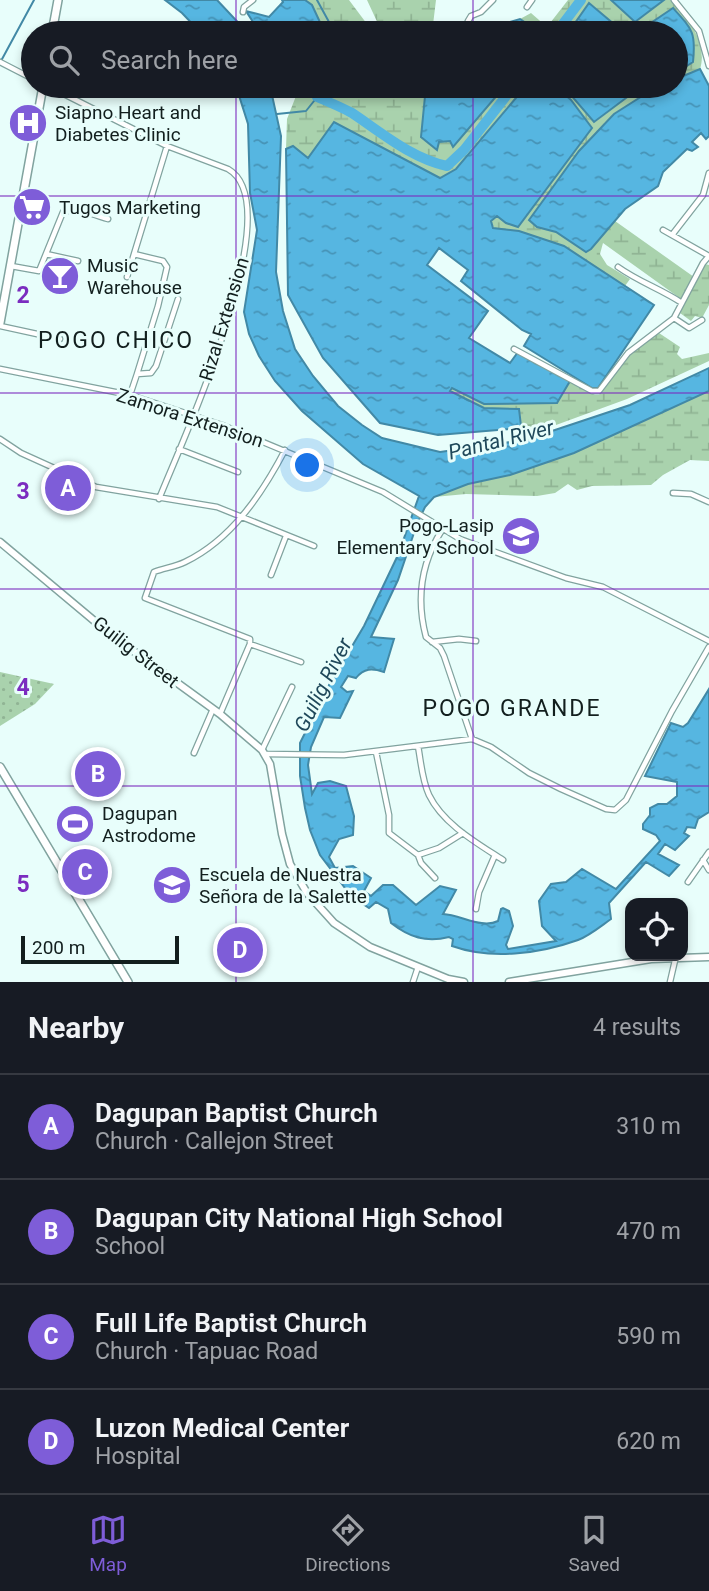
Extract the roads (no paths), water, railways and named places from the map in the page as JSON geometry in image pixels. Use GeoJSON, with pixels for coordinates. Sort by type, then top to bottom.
{"type":"FeatureCollection","features":[{"type":"Feature","properties":{"kind":"main road"},"geometry":{"type":"LineString","coordinates":[[54,21],[58,0]]}},
{"type":"Feature","properties":{"kind":"main road"},"geometry":{"type":"LineString","coordinates":[[0,324],[4,286],[11,266],[43,98]]}},
{"type":"Feature","properties":{"kind":"main road"},"geometry":{"type":"LineString","coordinates":[[0,766],[128,982]]}},
{"type":"Feature","properties":{"kind":"street"},"geometry":{"type":"LineString","coordinates":[[243,12],[244,7],[253,0]]}},
{"type":"Feature","properties":{"kind":"street"},"geometry":{"type":"LineString","coordinates":[[468,21],[469,17],[481,12],[493,0]]}},
{"type":"Feature","properties":{"kind":"street"},"geometry":{"type":"LineString","coordinates":[[527,7],[533,0]]}},
{"type":"Feature","properties":{"kind":"street"},"geometry":{"type":"LineString","coordinates":[[674,0],[699,32],[709,66]]}},
{"type":"Feature","properties":{"kind":"street"},"geometry":{"type":"LineString","coordinates":[[2,63],[21,73]]}},
{"type":"Feature","properties":{"kind":"street","name":"Rizal Extension"},"geometry":{"type":"LineString","coordinates":[[69,98],[167,146],[228,169],[242,185],[249,220],[237,289],[209,373],[159,499]]}},
{"type":"Feature","properties":{"kind":"street"},"geometry":{"type":"LineString","coordinates":[[127,277],[167,146]]}},
{"type":"Feature","properties":{"kind":"street"},"geometry":{"type":"LineString","coordinates":[[672,235],[703,195],[709,173]]}},
{"type":"Feature","properties":{"kind":"street"},"geometry":{"type":"LineString","coordinates":[[11,266],[38,272],[63,212],[81,211],[108,219]]}},
{"type":"Feature","properties":{"kind":"street"},"geometry":{"type":"LineString","coordinates":[[514,349],[596,393],[599,391],[628,353],[674,318],[703,262],[709,256],[663,230]]}},
{"type":"Feature","properties":{"kind":"street"},"geometry":{"type":"LineString","coordinates":[[46,254],[78,261]]}},
{"type":"Feature","properties":{"kind":"street"},"geometry":{"type":"LineString","coordinates":[[131,395],[167,267],[163,261],[134,254]]}},
{"type":"Feature","properties":{"kind":"street"},"geometry":{"type":"LineString","coordinates":[[618,267],[637,281],[664,290],[682,303]]}},
{"type":"Feature","properties":{"kind":"street"},"geometry":{"type":"LineString","coordinates":[[137,374],[149,374],[153,371],[178,299]]}},
{"type":"Feature","properties":{"kind":"street"},"geometry":{"type":"LineString","coordinates":[[674,318],[689,328],[702,320]]}},
{"type":"Feature","properties":{"kind":"street"},"geometry":{"type":"LineString","coordinates":[[0,324],[60,339]]}},
{"type":"Feature","properties":{"kind":"street","name":"Zamora Extension"},"geometry":{"type":"LineString","coordinates":[[0,369],[131,395],[285,450],[383,492],[460,539],[547,572],[603,587],[709,641]]}},
{"type":"Feature","properties":{"kind":"street"},"geometry":{"type":"LineString","coordinates":[[0,439],[21,453],[83,483],[110,491],[218,507],[314,546]]}},
{"type":"Feature","properties":{"kind":"street"},"geometry":{"type":"LineString","coordinates":[[178,449],[238,472]]}},
{"type":"Feature","properties":{"kind":"street"},"geometry":{"type":"LineString","coordinates":[[194,753],[251,641],[248,637],[145,598],[154,572],[185,562],[227,534],[242,516],[285,450]]}},
{"type":"Feature","properties":{"kind":"street"},"geometry":{"type":"LineString","coordinates":[[673,493],[691,494],[709,502]]}},
{"type":"Feature","properties":{"kind":"street"},"geometry":{"type":"LineString","coordinates":[[442,530],[429,552],[424,569],[421,615],[426,637],[440,648],[444,656],[472,738]]}},
{"type":"Feature","properties":{"kind":"street"},"geometry":{"type":"LineString","coordinates":[[271,575],[286,536]]}},
{"type":"Feature","properties":{"kind":"street","name":"Guilig Street"},"geometry":{"type":"LineString","coordinates":[[0,542],[110,634],[216,712],[264,752],[270,764],[290,864],[307,893],[348,934],[370,947],[418,967],[464,982]]}},
{"type":"Feature","properties":{"kind":"street"},"geometry":{"type":"LineString","coordinates":[[432,642],[459,639],[476,641]]}},
{"type":"Feature","properties":{"kind":"street"},"geometry":{"type":"LineString","coordinates":[[250,644],[301,662]]}},
{"type":"Feature","properties":{"kind":"street"},"geometry":{"type":"LineString","coordinates":[[292,687],[264,752],[315,756],[376,752],[472,738],[491,747],[529,773],[606,809],[615,810],[626,800],[671,711],[709,648]]}},
{"type":"Feature","properties":{"kind":"street"},"geometry":{"type":"LineString","coordinates":[[418,746],[429,795],[435,805],[463,833],[503,860]]}},
{"type":"Feature","properties":{"kind":"street"},"geometry":{"type":"LineString","coordinates":[[376,752],[389,814],[389,833],[418,855],[421,863],[435,878]]}},
{"type":"Feature","properties":{"kind":"street"},"geometry":{"type":"LineString","coordinates":[[418,855],[439,848],[463,833]]}},
{"type":"Feature","properties":{"kind":"street"},"geometry":{"type":"LineString","coordinates":[[688,882],[709,852]]}},
{"type":"Feature","properties":{"kind":"street"},"geometry":{"type":"LineString","coordinates":[[476,909],[479,892],[495,855]]}},
{"type":"Feature","properties":{"kind":"street"},"geometry":{"type":"LineString","coordinates":[[703,860],[709,870]]}},
{"type":"Feature","properties":{"kind":"street"},"geometry":{"type":"LineString","coordinates":[[688,956],[709,957]]}},
{"type":"Feature","properties":{"kind":"street"},"geometry":{"type":"LineString","coordinates":[[509,982],[646,961]]}},
{"type":"Feature","properties":{"kind":"street"},"geometry":{"type":"LineString","coordinates":[[670,982],[675,961]]}},
{"type":"Feature","properties":{"kind":"street"},"geometry":{"type":"LineString","coordinates":[[413,982],[418,967]]}},
{"type":"Feature","properties":{"kind":"water"},"geometry":{"type":"Polygon","coordinates":[[[165,0],[217,0],[237,21],[190,21],[165,0]]]}},
{"type":"Feature","properties":{"kind":"water"},"geometry":{"type":"Polygon","coordinates":[[[282,0],[305,0],[312,5],[319,21],[252,21],[246,11],[269,17],[282,0]]]}},
{"type":"Feature","properties":{"kind":"water"},"geometry":{"type":"Polygon","coordinates":[[[611,0],[664,0],[636,21],[611,0]]]}},
{"type":"Feature","properties":{"kind":"water"},"geometry":{"type":"Polygon","coordinates":[[[589,3],[610,21],[576,21],[589,3]]]}},
{"type":"Feature","properties":{"kind":"water"},"geometry":{"type":"Polygon","coordinates":[[[673,8],[684,21],[654,21],[673,8]]]}},
{"type":"Feature","properties":{"kind":"water"},"geometry":{"type":"Polygon","coordinates":[[[688,26],[694,44],[693,62],[688,65],[688,26]]]}},
{"type":"Feature","properties":{"kind":"water"},"geometry":{"type":"Polygon","coordinates":[[[700,69],[709,86],[709,136],[706,139],[701,133],[692,142],[698,147],[692,151],[687,149],[663,172],[658,186],[625,209],[591,249],[586,252],[556,232],[537,227],[529,220],[579,151],[614,114],[639,98],[688,98],[688,74],[700,69]]]}},
{"type":"Feature","properties":{"kind":"water"},"geometry":{"type":"Polygon","coordinates":[[[240,98],[273,98],[281,136],[276,272],[283,311],[295,349],[338,406],[382,438],[440,452],[525,440],[630,405],[709,368],[709,391],[574,453],[510,475],[468,484],[434,497],[425,507],[417,524],[398,580],[371,637],[394,639],[384,672],[368,670],[356,678],[348,676],[341,687],[347,692],[353,691],[340,718],[324,717],[311,747],[308,765],[312,794],[318,783],[330,781],[346,786],[354,816],[353,835],[339,839],[329,857],[335,868],[353,866],[371,878],[364,891],[371,896],[383,885],[393,885],[416,905],[440,886],[456,890],[443,914],[478,923],[498,921],[503,908],[509,911],[513,926],[506,945],[508,949],[556,941],[542,926],[539,901],[551,884],[566,882],[582,869],[616,889],[660,841],[656,835],[643,829],[643,824],[650,815],[650,808],[667,804],[677,796],[677,782],[645,776],[671,723],[683,727],[688,723],[709,689],[709,812],[698,819],[695,828],[687,827],[684,833],[689,836],[675,850],[665,844],[658,854],[679,865],[669,876],[646,862],[609,903],[611,919],[578,940],[531,952],[499,954],[452,946],[453,939],[449,937],[418,937],[391,923],[388,909],[376,902],[369,908],[351,896],[320,855],[305,808],[300,776],[300,743],[329,685],[364,626],[398,555],[419,496],[363,464],[302,411],[275,381],[259,356],[249,334],[244,312],[257,230],[250,193],[248,124],[240,98]]]}},
{"type":"Feature","properties":{"kind":"water"},"geometry":{"type":"Polygon","coordinates":[[[425,98],[495,98],[453,147],[450,141],[439,142],[437,150],[421,137],[425,98]]]}},
{"type":"Feature","properties":{"kind":"water"},"geometry":{"type":"Polygon","coordinates":[[[516,98],[569,98],[592,128],[518,227],[497,216],[491,221],[493,228],[519,231],[564,246],[654,305],[598,388],[592,388],[524,346],[531,334],[522,330],[461,281],[468,270],[439,248],[427,265],[488,311],[469,338],[510,363],[518,352],[570,381],[557,403],[484,404],[452,388],[450,391],[484,408],[519,409],[521,426],[438,435],[380,423],[323,358],[288,295],[286,149],[293,146],[308,158],[334,122],[440,178],[456,169],[516,98]]]}},
{"type":"Feature","properties":{"kind":"water"},"geometry":{"type":"Polygon","coordinates":[[[573,98],[626,98],[594,122],[573,98]]]}},
{"type":"Feature","properties":{"kind":"waterway"},"geometry":{"type":"LineString","coordinates":[[23,21],[34,0]]}},
{"type":"Feature","properties":{"kind":"waterway"},"geometry":{"type":"LineString","coordinates":[[317,0],[328,21]]}},
{"type":"Feature","properties":{"kind":"waterway"},"geometry":{"type":"LineString","coordinates":[[565,21],[581,0]]}},
{"type":"Feature","properties":{"kind":"waterway"},"geometry":{"type":"LineString","coordinates":[[1,61],[21,24]]}},
{"type":"Feature","properties":{"kind":"waterway"},"geometry":{"type":"LineString","coordinates":[[277,114],[306,111],[316,98]]}},
{"type":"Feature","properties":{"kind":"waterway"},"geometry":{"type":"LineString","coordinates":[[319,98],[352,113],[409,151],[447,166],[464,150],[505,98]]}},
{"type":"Feature","properties":{"kind":"place","name":"Siapno Heart and Diabetes Clinic"},"geometry":{"type":"Point","coordinates":[28,123]}},
{"type":"Feature","properties":{"kind":"place","name":"Tugos Marketing"},"geometry":{"type":"Point","coordinates":[32,207]}},
{"type":"Feature","properties":{"kind":"place","name":"Music Warehouse"},"geometry":{"type":"Point","coordinates":[60,276]}},
{"type":"Feature","properties":{"kind":"place","name":"Dagupan Baptist Church"},"geometry":{"type":"Point","coordinates":[68,488]}},
{"type":"Feature","properties":{"kind":"place","name":"Pogo-Lasip Elementary School"},"geometry":{"type":"Point","coordinates":[521,536]}},
{"type":"Feature","properties":{"kind":"place","name":"Dagupan City National High School"},"geometry":{"type":"Point","coordinates":[98,774]}},
{"type":"Feature","properties":{"kind":"place","name":"Dagupan Astrodome"},"geometry":{"type":"Point","coordinates":[75,824]}},
{"type":"Feature","properties":{"kind":"place","name":"Full Life Baptist Church"},"geometry":{"type":"Point","coordinates":[85,872]}},
{"type":"Feature","properties":{"kind":"place","name":"Escuela de Nuestra Señora de la Salette"},"geometry":{"type":"Point","coordinates":[172,885]}},
{"type":"Feature","properties":{"kind":"place","name":"Luzon Medical Center"},"geometry":{"type":"Point","coordinates":[240,950]}},
{"type":"Feature","properties":{"kind":"district","name":"POGO CHICO"},"geometry":{"type":"Point","coordinates":[116,340]}},
{"type":"Feature","properties":{"kind":"district","name":"POGO GRANDE"},"geometry":{"type":"Point","coordinates":[512,708]}},
{"type":"Feature","properties":{"kind":"water label","name":"Pantal River"},"geometry":{"type":"Point","coordinates":[501,440]}},
{"type":"Feature","properties":{"kind":"water label","name":"Guilig River"},"geometry":{"type":"Point","coordinates":[323,685]}}]}
